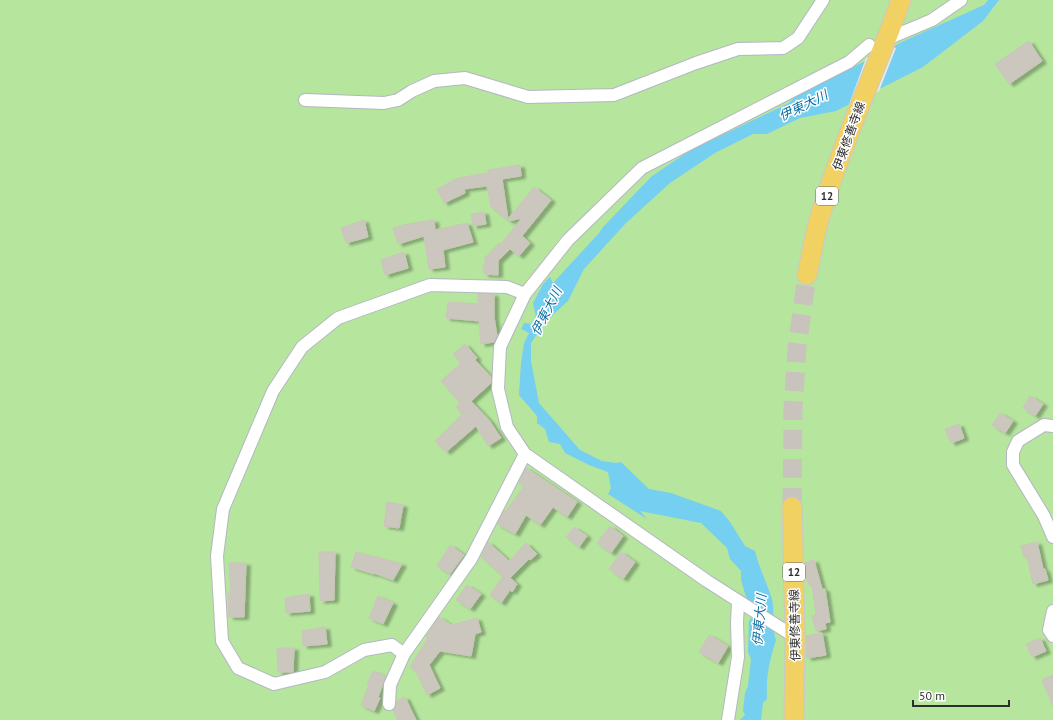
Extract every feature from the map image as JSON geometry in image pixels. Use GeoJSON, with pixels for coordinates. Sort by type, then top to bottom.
{"type":"FeatureCollection","features":[{"type":"Feature","properties":{"kind":"main road","name":"伊東修善寺線"},"geometry":{"type":"LineString","coordinates":[[807,275],[822,210],[854,118],[874,51],[887,39],[901,0]]}},
{"type":"Feature","properties":{"kind":"main road","name":"伊東修善寺線"},"geometry":{"type":"LineString","coordinates":[[792,507],[795,637],[794,720]]}},
{"type":"Feature","properties":{"kind":"street"},"geometry":{"type":"LineString","coordinates":[[305,100],[384,103],[398,100],[412,91],[434,81],[465,78],[528,97],[614,95],[696,63],[738,49],[783,48],[798,38],[823,0]]}},
{"type":"Feature","properties":{"kind":"street"},"geometry":{"type":"LineString","coordinates":[[887,39],[932,20],[961,0]]}},
{"type":"Feature","properties":{"kind":"street"},"geometry":{"type":"LineString","coordinates":[[795,637],[738,602],[526,454],[507,427],[498,389],[500,347],[526,294],[568,240],[642,168],[849,62],[874,51]]}},
{"type":"Feature","properties":{"kind":"street"},"geometry":{"type":"LineString","coordinates":[[404,654],[392,645],[364,650],[325,672],[274,684],[238,668],[222,641],[217,556],[224,509],[273,391],[302,347],[338,318],[430,285],[506,287],[526,294]]}},
{"type":"Feature","properties":{"kind":"street"},"geometry":{"type":"LineString","coordinates":[[1053,426],[1044,425],[1018,441],[1013,452],[1013,465],[1044,516],[1053,537]]}},
{"type":"Feature","properties":{"kind":"street"},"geometry":{"type":"LineString","coordinates":[[389,704],[390,685],[404,654],[471,559],[526,454]]}},
{"type":"Feature","properties":{"kind":"street"},"geometry":{"type":"LineString","coordinates":[[728,720],[738,657],[738,602]]}},
{"type":"Feature","properties":{"kind":"street"},"geometry":{"type":"LineString","coordinates":[[1053,611],[1049,630],[1053,636]]}},
{"type":"Feature","properties":{"kind":"green space"},"geometry":{"type":"Polygon","coordinates":[[[0,0],[1053,0],[1053,720],[0,720],[0,0]]]}},
{"type":"Feature","properties":{"kind":"water","name":"伊東大川"},"geometry":{"type":"Polygon","coordinates":[[[988,0],[999,0],[983,21],[923,67],[836,111],[800,118],[767,134],[753,134],[715,153],[670,183],[626,223],[584,269],[568,301],[545,322],[531,343],[531,361],[539,403],[580,450],[602,461],[616,463],[621,462],[649,489],[671,493],[721,511],[730,522],[745,546],[755,551],[772,599],[776,640],[768,669],[767,699],[763,703],[761,720],[740,720],[745,715],[743,711],[751,659],[748,652],[749,621],[752,617],[741,580],[741,571],[730,559],[727,548],[701,523],[640,511],[647,519],[608,494],[611,488],[608,472],[589,465],[565,453],[560,444],[549,442],[545,429],[537,423],[537,416],[519,395],[524,343],[529,333],[521,329],[524,323],[532,324],[536,317],[533,303],[543,284],[550,277],[553,283],[603,227],[652,176],[689,151],[789,103],[795,97],[906,40],[984,5],[988,0]]]}},
{"type":"Feature","properties":{"kind":"pier"},"geometry":{"type":"Polygon","coordinates":[[[890,46],[896,48],[879,91],[848,107],[866,58],[890,46]]]}},
{"type":"Feature","properties":{"kind":"building"},"geometry":{"type":"Polygon","coordinates":[[[1029,41],[1042,61],[1009,84],[995,64],[1029,41]]]}},
{"type":"Feature","properties":{"kind":"building"},"geometry":{"type":"Polygon","coordinates":[[[520,165],[521,176],[502,179],[508,219],[534,187],[551,200],[522,236],[530,243],[519,256],[510,249],[498,261],[498,275],[484,274],[484,268],[482,266],[485,264],[485,258],[499,243],[500,245],[522,218],[509,221],[491,207],[487,186],[464,189],[465,193],[444,203],[437,189],[458,178],[488,173],[488,170],[520,165]]]}},
{"type":"Feature","properties":{"kind":"building"},"geometry":{"type":"Polygon","coordinates":[[[484,212],[486,224],[473,226],[471,214],[484,212]]]}},
{"type":"Feature","properties":{"kind":"building"},"geometry":{"type":"Polygon","coordinates":[[[364,220],[368,237],[346,243],[341,228],[364,220]]]}},
{"type":"Feature","properties":{"kind":"building"},"geometry":{"type":"Polygon","coordinates":[[[434,220],[435,230],[467,223],[473,242],[443,250],[445,267],[429,269],[424,236],[398,244],[393,228],[407,224],[434,220]]]}},
{"type":"Feature","properties":{"kind":"building"},"geometry":{"type":"Polygon","coordinates":[[[404,252],[408,268],[385,275],[381,260],[404,252]]]}},
{"type":"Feature","properties":{"kind":"building"},"geometry":{"type":"Polygon","coordinates":[[[478,294],[494,294],[494,317],[497,336],[494,342],[481,344],[479,321],[446,318],[448,302],[478,304],[478,294]]]}},
{"type":"Feature","properties":{"kind":"building"},"geometry":{"type":"Polygon","coordinates":[[[465,344],[477,358],[475,360],[491,377],[491,383],[471,401],[489,420],[501,438],[488,446],[476,426],[446,452],[435,441],[462,414],[456,407],[460,403],[441,381],[461,363],[453,354],[465,344]]]}},
{"type":"Feature","properties":{"kind":"building"},"geometry":{"type":"Polygon","coordinates":[[[1030,396],[1043,404],[1035,416],[1023,408],[1030,396]]]}},
{"type":"Feature","properties":{"kind":"building"},"geometry":{"type":"Polygon","coordinates":[[[1000,413],[1013,421],[1005,433],[992,425],[1000,413]]]}},
{"type":"Feature","properties":{"kind":"building"},"geometry":{"type":"Polygon","coordinates":[[[959,424],[964,438],[951,443],[945,429],[959,424]]]}},
{"type":"Feature","properties":{"kind":"building"},"geometry":{"type":"Polygon","coordinates":[[[526,468],[577,502],[567,517],[553,507],[540,525],[526,515],[515,534],[497,524],[504,510],[506,511],[524,486],[519,483],[526,468]]]}},
{"type":"Feature","properties":{"kind":"building"},"geometry":{"type":"Polygon","coordinates":[[[387,502],[403,505],[399,528],[384,526],[387,502]]]}},
{"type":"Feature","properties":{"kind":"building"},"geometry":{"type":"Polygon","coordinates":[[[610,526],[623,536],[611,553],[597,543],[610,526]]]}},
{"type":"Feature","properties":{"kind":"building"},"geometry":{"type":"Polygon","coordinates":[[[574,527],[587,536],[579,547],[566,537],[574,527]]]}},
{"type":"Feature","properties":{"kind":"building"},"geometry":{"type":"Polygon","coordinates":[[[488,542],[509,561],[526,543],[537,554],[530,560],[529,559],[510,578],[517,584],[512,592],[510,590],[501,603],[490,595],[503,576],[481,557],[488,542]]]}},
{"type":"Feature","properties":{"kind":"building"},"geometry":{"type":"Polygon","coordinates":[[[1037,542],[1043,569],[1045,569],[1048,580],[1033,584],[1027,557],[1024,557],[1021,546],[1037,542]]]}},
{"type":"Feature","properties":{"kind":"building"},"geometry":{"type":"Polygon","coordinates":[[[450,545],[464,555],[450,574],[437,566],[450,545]]]}},
{"type":"Feature","properties":{"kind":"building"},"geometry":{"type":"Polygon","coordinates":[[[319,552],[335,552],[334,600],[320,601],[319,552]]]}},
{"type":"Feature","properties":{"kind":"building"},"geometry":{"type":"Polygon","coordinates":[[[356,552],[402,564],[393,580],[351,567],[356,552]]]}},
{"type":"Feature","properties":{"kind":"building"},"geometry":{"type":"Polygon","coordinates":[[[621,552],[635,562],[623,579],[609,569],[621,552]]]}},
{"type":"Feature","properties":{"kind":"building"},"geometry":{"type":"Polygon","coordinates":[[[814,560],[822,589],[825,589],[830,622],[825,623],[826,629],[816,631],[812,616],[816,615],[812,584],[809,585],[804,571],[804,563],[814,560]]]}},
{"type":"Feature","properties":{"kind":"building"},"geometry":{"type":"Polygon","coordinates":[[[229,563],[246,563],[244,617],[229,617],[228,593],[231,593],[229,563]]]}},
{"type":"Feature","properties":{"kind":"building"},"geometry":{"type":"Polygon","coordinates":[[[467,585],[481,594],[470,609],[456,600],[467,585]]]}},
{"type":"Feature","properties":{"kind":"building"},"geometry":{"type":"Polygon","coordinates":[[[309,594],[310,611],[286,613],[285,598],[309,594]]]}},
{"type":"Feature","properties":{"kind":"building"},"geometry":{"type":"Polygon","coordinates":[[[378,596],[393,603],[383,624],[369,618],[378,596]]]}},
{"type":"Feature","properties":{"kind":"building"},"geometry":{"type":"Polygon","coordinates":[[[439,617],[451,625],[477,618],[481,632],[475,634],[471,656],[440,651],[429,665],[440,688],[427,695],[416,671],[410,667],[428,638],[426,637],[439,617]]]}},
{"type":"Feature","properties":{"kind":"building"},"geometry":{"type":"Polygon","coordinates":[[[325,627],[327,644],[303,646],[302,631],[325,627]]]}},
{"type":"Feature","properties":{"kind":"building"},"geometry":{"type":"Polygon","coordinates":[[[822,633],[826,655],[807,658],[806,636],[822,633]]]}},
{"type":"Feature","properties":{"kind":"building"},"geometry":{"type":"Polygon","coordinates":[[[709,635],[728,646],[718,663],[699,652],[709,635]]]}},
{"type":"Feature","properties":{"kind":"building"},"geometry":{"type":"Polygon","coordinates":[[[1040,638],[1046,651],[1032,657],[1026,644],[1040,638]]]}},
{"type":"Feature","properties":{"kind":"building"},"geometry":{"type":"Polygon","coordinates":[[[277,648],[294,648],[293,672],[278,672],[277,648]]]}},
{"type":"Feature","properties":{"kind":"building"},"geometry":{"type":"Polygon","coordinates":[[[373,671],[386,676],[378,697],[380,698],[374,711],[361,705],[369,685],[367,684],[373,671]]]}},
{"type":"Feature","properties":{"kind":"building"},"geometry":{"type":"Polygon","coordinates":[[[1053,675],[1053,706],[1042,680],[1053,675]]]}},
{"type":"Feature","properties":{"kind":"building"},"geometry":{"type":"Polygon","coordinates":[[[405,697],[416,720],[398,720],[393,710],[397,701],[405,697]]]}},
{"type":"Feature","properties":{"kind":"tunnel"},"geometry":{"type":"LineString","coordinates":[[792,507],[793,409],[797,348],[807,275]]}}]}
